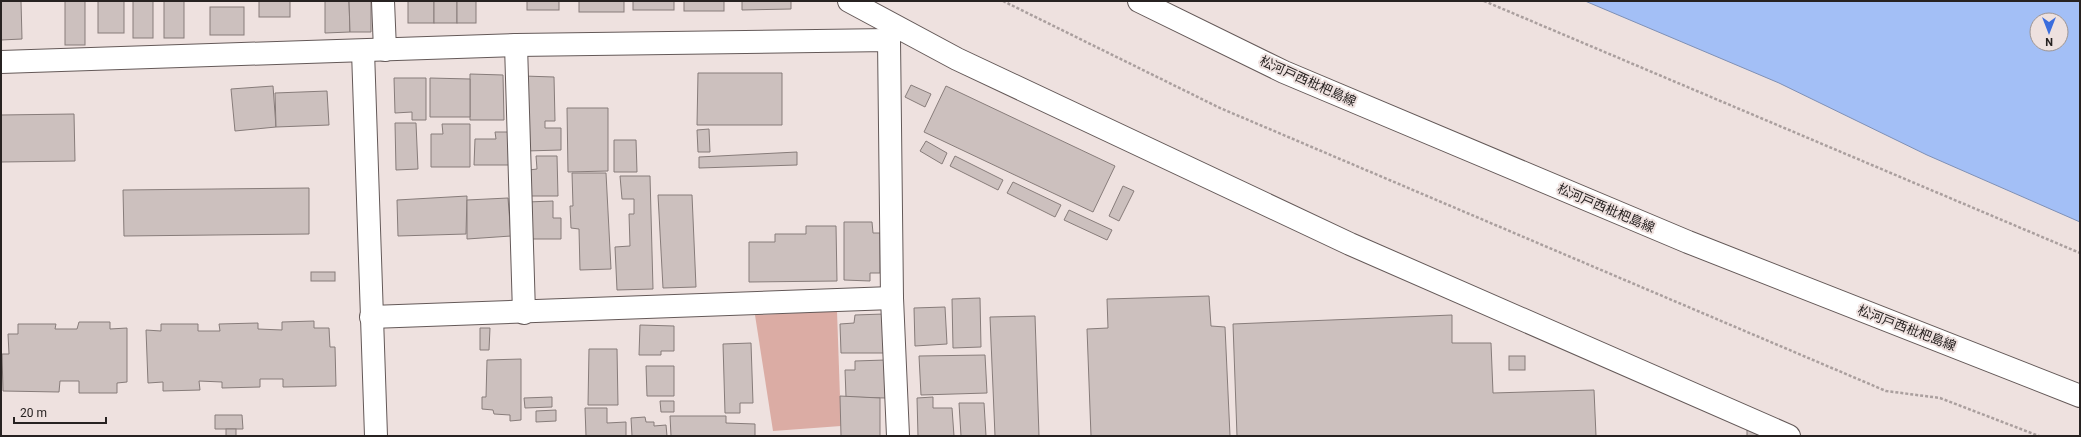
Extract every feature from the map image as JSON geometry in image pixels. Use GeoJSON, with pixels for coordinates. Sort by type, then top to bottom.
{"type":"FeatureCollection","features":[{"type":"Feature","properties":{"kind":"street"},"geometry":{"type":"LineString","coordinates":[[383,1],[385,50]]}},
{"type":"Feature","properties":{"kind":"street"},"geometry":{"type":"LineString","coordinates":[[849,1],[888,31],[957,59],[1350,244],[1789,436]]}},
{"type":"Feature","properties":{"kind":"street","name":"松河戸西枇杷島線"},"geometry":{"type":"LineString","coordinates":[[1139,1],[1284,72],[1688,242],[2080,396]]}},
{"type":"Feature","properties":{"kind":"street"},"geometry":{"type":"LineString","coordinates":[[1,62],[363,51],[888,31]]}},
{"type":"Feature","properties":{"kind":"street"},"geometry":{"type":"LineString","coordinates":[[888,31],[892,298],[898,436]]}},
{"type":"Feature","properties":{"kind":"street"},"geometry":{"type":"LineString","coordinates":[[516,45],[524,313]]}},
{"type":"Feature","properties":{"kind":"street"},"geometry":{"type":"LineString","coordinates":[[363,51],[376,436]]}},
{"type":"Feature","properties":{"kind":"street"},"geometry":{"type":"LineString","coordinates":[[371,318],[892,298]]}},
{"type":"Feature","properties":{"kind":"path"},"geometry":{"type":"LineString","coordinates":[[1003,1],[1220,108],[1886,391],[1940,398],[2040,436]]}},
{"type":"Feature","properties":{"kind":"path"},"geometry":{"type":"LineString","coordinates":[[1484,1],[2080,253]]}},
{"type":"Feature","properties":{"kind":"shaded area"},"geometry":{"type":"Polygon","coordinates":[[[837,311],[841,426],[773,431],[755,315],[837,311]]]}},
{"type":"Feature","properties":{"kind":"water"},"geometry":{"type":"Polygon","coordinates":[[[1585,1],[2080,1],[2080,222],[1927,155],[1779,83],[1585,1]]]}},
{"type":"Feature","properties":{"kind":"building"},"geometry":{"type":"Polygon","coordinates":[[[1,1],[21,1],[22,39],[1,40],[1,1]]]}},
{"type":"Feature","properties":{"kind":"building"},"geometry":{"type":"Polygon","coordinates":[[[65,1],[85,1],[85,45],[65,45],[65,1]]]}},
{"type":"Feature","properties":{"kind":"building"},"geometry":{"type":"Polygon","coordinates":[[[98,1],[124,1],[124,33],[98,33],[98,1]]]}},
{"type":"Feature","properties":{"kind":"building"},"geometry":{"type":"Polygon","coordinates":[[[133,1],[153,1],[153,38],[133,38],[133,1]]]}},
{"type":"Feature","properties":{"kind":"building"},"geometry":{"type":"Polygon","coordinates":[[[164,1],[184,1],[184,38],[164,38],[164,1]]]}},
{"type":"Feature","properties":{"kind":"building"},"geometry":{"type":"Polygon","coordinates":[[[259,1],[290,1],[290,17],[259,17],[259,1]]]}},
{"type":"Feature","properties":{"kind":"building"},"geometry":{"type":"Polygon","coordinates":[[[325,1],[349,1],[350,32],[325,33],[325,1]]]}},
{"type":"Feature","properties":{"kind":"building"},"geometry":{"type":"Polygon","coordinates":[[[349,1],[371,1],[371,32],[350,32],[349,1]]]}},
{"type":"Feature","properties":{"kind":"building"},"geometry":{"type":"Polygon","coordinates":[[[408,1],[434,1],[434,23],[408,23],[408,1]]]}},
{"type":"Feature","properties":{"kind":"building"},"geometry":{"type":"Polygon","coordinates":[[[434,1],[457,1],[457,23],[434,23],[434,1]]]}},
{"type":"Feature","properties":{"kind":"building"},"geometry":{"type":"Polygon","coordinates":[[[457,1],[476,1],[476,23],[457,23],[457,1]]]}},
{"type":"Feature","properties":{"kind":"building"},"geometry":{"type":"Polygon","coordinates":[[[527,1],[559,1],[559,10],[527,10],[527,1]]]}},
{"type":"Feature","properties":{"kind":"building"},"geometry":{"type":"Polygon","coordinates":[[[579,1],[624,1],[624,12],[579,12],[579,1]]]}},
{"type":"Feature","properties":{"kind":"building"},"geometry":{"type":"Polygon","coordinates":[[[633,1],[674,1],[674,10],[633,10],[633,1]]]}},
{"type":"Feature","properties":{"kind":"building"},"geometry":{"type":"Polygon","coordinates":[[[684,1],[724,1],[724,11],[684,11],[684,1]]]}},
{"type":"Feature","properties":{"kind":"building"},"geometry":{"type":"Polygon","coordinates":[[[742,1],[791,1],[791,9],[742,10],[742,1]]]}},
{"type":"Feature","properties":{"kind":"building"},"geometry":{"type":"Polygon","coordinates":[[[210,7],[244,7],[244,35],[210,35],[210,7]]]}},
{"type":"Feature","properties":{"kind":"building"},"geometry":{"type":"Polygon","coordinates":[[[698,73],[782,73],[782,125],[697,125],[698,73]]]}},
{"type":"Feature","properties":{"kind":"building"},"geometry":{"type":"Polygon","coordinates":[[[470,74],[503,75],[504,120],[470,120],[470,74]]]}},
{"type":"Feature","properties":{"kind":"building"},"geometry":{"type":"Polygon","coordinates":[[[524,76],[554,77],[555,121],[545,121],[545,128],[561,128],[561,150],[526,151],[524,76]]]}},
{"type":"Feature","properties":{"kind":"building"},"geometry":{"type":"Polygon","coordinates":[[[394,78],[426,78],[426,120],[412,120],[412,112],[395,113],[394,78]]]}},
{"type":"Feature","properties":{"kind":"building"},"geometry":{"type":"Polygon","coordinates":[[[430,78],[470,79],[470,117],[430,117],[430,78]]]}},
{"type":"Feature","properties":{"kind":"building"},"geometry":{"type":"Polygon","coordinates":[[[911,85],[931,94],[925,107],[905,97],[911,85]]]}},
{"type":"Feature","properties":{"kind":"building"},"geometry":{"type":"Polygon","coordinates":[[[273,86],[276,127],[235,131],[231,89],[273,86]]]}},
{"type":"Feature","properties":{"kind":"building"},"geometry":{"type":"Polygon","coordinates":[[[946,86],[1115,166],[1093,212],[924,132],[946,86]]]}},
{"type":"Feature","properties":{"kind":"building"},"geometry":{"type":"Polygon","coordinates":[[[327,91],[329,125],[276,127],[275,93],[327,91]]]}},
{"type":"Feature","properties":{"kind":"building"},"geometry":{"type":"Polygon","coordinates":[[[567,108],[608,108],[608,171],[568,172],[567,108]]]}},
{"type":"Feature","properties":{"kind":"building"},"geometry":{"type":"Polygon","coordinates":[[[74,114],[75,161],[1,162],[1,115],[74,114]]]}},
{"type":"Feature","properties":{"kind":"building"},"geometry":{"type":"Polygon","coordinates":[[[395,123],[416,123],[418,169],[396,170],[395,123]]]}},
{"type":"Feature","properties":{"kind":"building"},"geometry":{"type":"Polygon","coordinates":[[[442,124],[470,124],[470,167],[431,167],[431,134],[443,134],[442,124]]]}},
{"type":"Feature","properties":{"kind":"building"},"geometry":{"type":"Polygon","coordinates":[[[709,129],[710,152],[698,152],[697,130],[709,129]]]}},
{"type":"Feature","properties":{"kind":"building"},"geometry":{"type":"Polygon","coordinates":[[[495,132],[510,132],[509,165],[474,165],[475,139],[496,139],[495,132]]]}},
{"type":"Feature","properties":{"kind":"building"},"geometry":{"type":"Polygon","coordinates":[[[614,140],[636,140],[637,172],[614,172],[614,140]]]}},
{"type":"Feature","properties":{"kind":"building"},"geometry":{"type":"Polygon","coordinates":[[[926,141],[947,153],[942,164],[920,151],[926,141]]]}},
{"type":"Feature","properties":{"kind":"building"},"geometry":{"type":"Polygon","coordinates":[[[797,152],[797,165],[699,168],[699,157],[797,152]]]}},
{"type":"Feature","properties":{"kind":"building"},"geometry":{"type":"Polygon","coordinates":[[[536,156],[557,156],[558,196],[529,196],[529,170],[537,169],[536,156]]]}},
{"type":"Feature","properties":{"kind":"building"},"geometry":{"type":"Polygon","coordinates":[[[955,156],[1003,180],[998,190],[950,166],[955,156]]]}},
{"type":"Feature","properties":{"kind":"building"},"geometry":{"type":"Polygon","coordinates":[[[572,173],[606,173],[611,269],[580,270],[579,229],[571,228],[570,206],[573,206],[572,173]]]}},
{"type":"Feature","properties":{"kind":"building"},"geometry":{"type":"Polygon","coordinates":[[[620,176],[650,176],[653,289],[617,290],[615,247],[630,246],[629,214],[634,214],[634,199],[622,199],[620,176]]]}},
{"type":"Feature","properties":{"kind":"building"},"geometry":{"type":"Polygon","coordinates":[[[1013,182],[1061,205],[1055,217],[1007,193],[1013,182]]]}},
{"type":"Feature","properties":{"kind":"building"},"geometry":{"type":"Polygon","coordinates":[[[1123,186],[1134,191],[1119,221],[1109,216],[1123,186]]]}},
{"type":"Feature","properties":{"kind":"building"},"geometry":{"type":"Polygon","coordinates":[[[309,188],[309,234],[124,236],[123,190],[309,188]]]}},
{"type":"Feature","properties":{"kind":"building"},"geometry":{"type":"Polygon","coordinates":[[[658,195],[692,195],[696,287],[663,288],[658,195]]]}},
{"type":"Feature","properties":{"kind":"building"},"geometry":{"type":"Polygon","coordinates":[[[467,196],[466,234],[398,236],[397,200],[467,196]]]}},
{"type":"Feature","properties":{"kind":"building"},"geometry":{"type":"Polygon","coordinates":[[[508,198],[511,236],[467,239],[467,200],[508,198]]]}},
{"type":"Feature","properties":{"kind":"building"},"geometry":{"type":"Polygon","coordinates":[[[553,201],[553,218],[561,218],[561,239],[527,239],[527,202],[553,201]]]}},
{"type":"Feature","properties":{"kind":"building"},"geometry":{"type":"Polygon","coordinates":[[[1069,210],[1112,230],[1107,240],[1064,220],[1069,210]]]}},
{"type":"Feature","properties":{"kind":"building"},"geometry":{"type":"Polygon","coordinates":[[[844,222],[872,222],[873,233],[880,233],[880,273],[870,273],[870,281],[844,280],[844,222]]]}},
{"type":"Feature","properties":{"kind":"building"},"geometry":{"type":"Polygon","coordinates":[[[806,226],[836,226],[837,281],[749,282],[749,242],[775,242],[775,234],[806,234],[806,226]]]}},
{"type":"Feature","properties":{"kind":"building"},"geometry":{"type":"Polygon","coordinates":[[[311,272],[335,272],[335,281],[311,281],[311,272]]]}},
{"type":"Feature","properties":{"kind":"building"},"geometry":{"type":"Polygon","coordinates":[[[1209,296],[1211,326],[1225,327],[1230,436],[1091,436],[1087,329],[1108,328],[1107,299],[1209,296]]]}},
{"type":"Feature","properties":{"kind":"building"},"geometry":{"type":"Polygon","coordinates":[[[980,298],[981,347],[953,348],[952,299],[980,298]]]}},
{"type":"Feature","properties":{"kind":"building"},"geometry":{"type":"Polygon","coordinates":[[[945,307],[947,344],[915,346],[914,308],[945,307]]]}},
{"type":"Feature","properties":{"kind":"building"},"geometry":{"type":"Polygon","coordinates":[[[884,314],[886,353],[841,353],[840,324],[854,323],[855,315],[884,314]]]}},
{"type":"Feature","properties":{"kind":"building"},"geometry":{"type":"Polygon","coordinates":[[[1452,315],[1452,343],[1491,343],[1493,393],[1594,390],[1596,436],[1237,436],[1233,324],[1452,315]]]}},
{"type":"Feature","properties":{"kind":"building"},"geometry":{"type":"Polygon","coordinates":[[[1035,316],[1039,436],[995,436],[990,317],[1035,316]]]}},
{"type":"Feature","properties":{"kind":"building"},"geometry":{"type":"Polygon","coordinates":[[[314,321],[314,328],[329,328],[330,347],[335,347],[336,386],[283,387],[283,379],[260,379],[260,387],[222,388],[222,382],[199,381],[200,390],[163,391],[163,382],[148,383],[146,330],[161,331],[161,324],[198,324],[198,331],[220,331],[219,324],[258,323],[258,329],[282,330],[282,322],[314,321]]]}},
{"type":"Feature","properties":{"kind":"building"},"geometry":{"type":"Polygon","coordinates":[[[79,322],[110,322],[110,329],[127,328],[127,382],[117,383],[117,393],[79,393],[79,381],[60,381],[59,392],[3,391],[2,354],[9,354],[8,334],[18,334],[18,324],[56,324],[55,329],[77,329],[79,322]]]}},
{"type":"Feature","properties":{"kind":"building"},"geometry":{"type":"Polygon","coordinates":[[[640,325],[674,326],[674,351],[661,351],[661,355],[639,355],[640,325]]]}},
{"type":"Feature","properties":{"kind":"building"},"geometry":{"type":"Polygon","coordinates":[[[480,328],[490,328],[489,350],[480,350],[480,328]]]}},
{"type":"Feature","properties":{"kind":"building"},"geometry":{"type":"Polygon","coordinates":[[[751,343],[753,403],[740,403],[740,413],[725,413],[723,344],[751,343]]]}},
{"type":"Feature","properties":{"kind":"building"},"geometry":{"type":"Polygon","coordinates":[[[589,349],[617,349],[618,405],[588,405],[589,349]]]}},
{"type":"Feature","properties":{"kind":"building"},"geometry":{"type":"Polygon","coordinates":[[[985,355],[987,393],[921,395],[919,356],[985,355]]]}},
{"type":"Feature","properties":{"kind":"building"},"geometry":{"type":"Polygon","coordinates":[[[1509,356],[1525,356],[1525,370],[1509,370],[1509,356]]]}},
{"type":"Feature","properties":{"kind":"building"},"geometry":{"type":"Polygon","coordinates":[[[521,359],[521,420],[510,421],[510,415],[494,414],[493,410],[482,409],[482,397],[486,397],[487,360],[521,359]]]}},
{"type":"Feature","properties":{"kind":"building"},"geometry":{"type":"Polygon","coordinates":[[[885,360],[886,398],[846,397],[845,370],[855,370],[855,361],[885,360]]]}},
{"type":"Feature","properties":{"kind":"building"},"geometry":{"type":"Polygon","coordinates":[[[646,366],[674,366],[674,396],[647,396],[646,366]]]}},
{"type":"Feature","properties":{"kind":"building"},"geometry":{"type":"Polygon","coordinates":[[[840,396],[880,398],[880,436],[841,436],[840,396]]]}},
{"type":"Feature","properties":{"kind":"building"},"geometry":{"type":"Polygon","coordinates":[[[552,397],[552,407],[525,408],[524,398],[552,397]]]}},
{"type":"Feature","properties":{"kind":"building"},"geometry":{"type":"Polygon","coordinates":[[[933,397],[933,408],[952,408],[954,436],[918,436],[917,398],[933,397]]]}},
{"type":"Feature","properties":{"kind":"building"},"geometry":{"type":"Polygon","coordinates":[[[660,401],[674,401],[674,412],[661,412],[660,401]]]}},
{"type":"Feature","properties":{"kind":"building"},"geometry":{"type":"Polygon","coordinates":[[[959,403],[984,403],[986,436],[961,436],[959,403]]]}},
{"type":"Feature","properties":{"kind":"building"},"geometry":{"type":"Polygon","coordinates":[[[585,408],[607,408],[607,423],[626,422],[626,436],[586,436],[585,408]]]}},
{"type":"Feature","properties":{"kind":"building"},"geometry":{"type":"Polygon","coordinates":[[[556,410],[556,421],[536,422],[536,411],[556,410]]]}},
{"type":"Feature","properties":{"kind":"building"},"geometry":{"type":"Polygon","coordinates":[[[215,415],[242,415],[243,429],[215,429],[215,415]]]}},
{"type":"Feature","properties":{"kind":"building"},"geometry":{"type":"Polygon","coordinates":[[[670,416],[726,416],[726,423],[755,424],[755,436],[671,436],[670,416]]]}},
{"type":"Feature","properties":{"kind":"building"},"geometry":{"type":"Polygon","coordinates":[[[645,417],[646,422],[654,422],[654,426],[666,425],[667,436],[632,436],[631,418],[645,417]]]}},
{"type":"Feature","properties":{"kind":"building"},"geometry":{"type":"Polygon","coordinates":[[[1747,426],[1765,436],[1747,436],[1747,426]]]}},
{"type":"Feature","properties":{"kind":"building"},"geometry":{"type":"Polygon","coordinates":[[[226,429],[236,429],[236,436],[226,436],[226,429]]]}}]}
